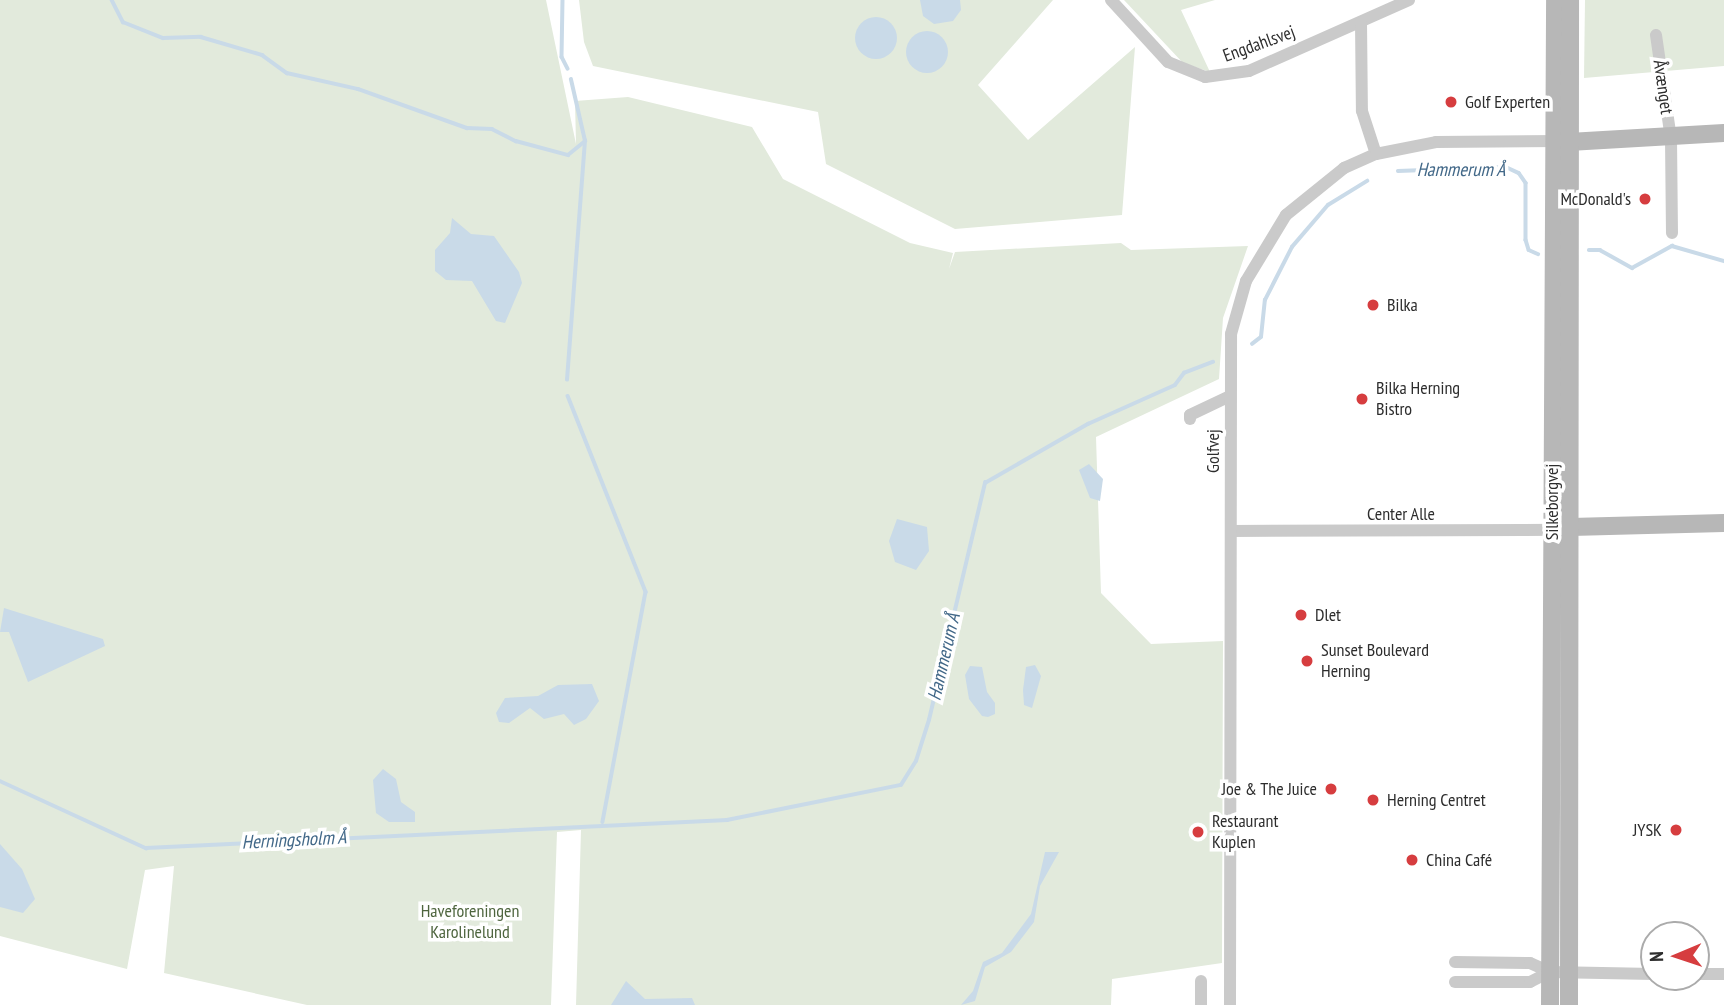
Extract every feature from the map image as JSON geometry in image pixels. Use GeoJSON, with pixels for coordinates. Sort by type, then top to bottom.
{"type":"FeatureCollection","features":[{"type":"Feature","properties":{"kind":"main road","name":"Silkeborgvej"},"geometry":{"type":"LineString","coordinates":[[1555,0],[1571,527],[1569,1005]]}},
{"type":"Feature","properties":{"kind":"main road","name":"Silkeborgvej"},"geometry":{"type":"LineString","coordinates":[[1550,1005],[1552,532],[1560,141],[1570,0]]}},
{"type":"Feature","properties":{"kind":"main road","name":"Åvænget"},"geometry":{"type":"LineString","coordinates":[[1560,141],[1671,139],[1724,133]]}},
{"type":"Feature","properties":{"kind":"main road","name":"Silkeborgvej"},"geometry":{"type":"LineString","coordinates":[[1571,527],[1724,523]]}},
{"type":"Feature","properties":{"kind":"street","name":"Engdahlsvej"},"geometry":{"type":"LineString","coordinates":[[1111,0],[1168,62],[1205,78],[1249,71],[1404,1]]}},
{"type":"Feature","properties":{"kind":"street"},"geometry":{"type":"LineString","coordinates":[[1361,22],[1362,111],[1376,154]]}},
{"type":"Feature","properties":{"kind":"street","name":"Åvænget"},"geometry":{"type":"LineString","coordinates":[[1656,35],[1671,139],[1672,233]]}},
{"type":"Feature","properties":{"kind":"street","name":"Golfvej"},"geometry":{"type":"LineString","coordinates":[[1230,1005],[1231,334],[1246,281],[1286,215],[1315,189],[1376,154],[1436,142],[1560,141]]}},
{"type":"Feature","properties":{"kind":"street"},"geometry":{"type":"LineString","coordinates":[[1189,419],[1190,415],[1230,396]]}},
{"type":"Feature","properties":{"kind":"street","name":"Center Alle"},"geometry":{"type":"LineString","coordinates":[[1231,531],[1552,532],[1571,527]]}},
{"type":"Feature","properties":{"kind":"street"},"geometry":{"type":"LineString","coordinates":[[1455,962],[1530,963],[1549,972],[1640,974]]}},
{"type":"Feature","properties":{"kind":"street"},"geometry":{"type":"LineString","coordinates":[[1455,982],[1530,982],[1549,972]]}},
{"type":"Feature","properties":{"kind":"street"},"geometry":{"type":"LineString","coordinates":[[1200,981],[1201,1005]]}},
{"type":"Feature","properties":{"kind":"green space","name":"Haveforeningen Karolinelund"},"geometry":{"type":"Polygon","coordinates":[[[0,0],[546,0],[576,144],[575,101],[628,97],[752,127],[783,179],[910,243],[953,253],[949,269],[955,252],[1121,243],[1131,250],[1248,246],[1223,318],[1219,379],[1096,437],[1101,593],[1151,644],[1223,641],[1222,963],[1112,979],[1111,1005],[576,1005],[581,830],[557,832],[551,1005],[307,1005],[164,973],[174,866],[145,870],[127,969],[0,936],[0,0]]]}},
{"type":"Feature","properties":{"kind":"green space"},"geometry":{"type":"Polygon","coordinates":[[[579,0],[1053,0],[978,85],[1028,140],[1135,47],[1122,215],[955,229],[826,164],[818,112],[593,66],[584,42],[579,0]]]}},
{"type":"Feature","properties":{"kind":"green space"},"geometry":{"type":"Polygon","coordinates":[[[1124,0],[1215,0],[1181,10],[1210,72],[1183,63],[1124,0]]]}},
{"type":"Feature","properties":{"kind":"green space"},"geometry":{"type":"Polygon","coordinates":[[[1585,0],[1724,0],[1724,66],[1584,78],[1585,0]]]}},
{"type":"Feature","properties":{"kind":"water"},"geometry":{"type":"Polygon","coordinates":[[[920,0],[960,0],[961,10],[953,21],[934,24],[923,16],[920,0]]]}},
{"type":"Feature","properties":{"kind":"water"},"geometry":{"type":"Polygon","coordinates":[[[876,17],[891,23],[897,38],[891,53],[876,59],[861,53],[855,38],[861,23],[876,17]]]}},
{"type":"Feature","properties":{"kind":"water"},"geometry":{"type":"Polygon","coordinates":[[[927,31],[942,37],[948,52],[942,67],[927,73],[912,67],[906,52],[912,37],[927,31]]]}},
{"type":"Feature","properties":{"kind":"water"},"geometry":{"type":"Polygon","coordinates":[[[452,218],[471,234],[494,236],[519,272],[522,283],[505,323],[496,321],[472,281],[446,280],[435,271],[435,250],[450,233],[452,218]]]}},
{"type":"Feature","properties":{"kind":"water"},"geometry":{"type":"Polygon","coordinates":[[[1089,464],[1103,479],[1100,501],[1090,498],[1079,470],[1089,464]]]}},
{"type":"Feature","properties":{"kind":"water"},"geometry":{"type":"Polygon","coordinates":[[[897,519],[927,527],[929,551],[916,570],[895,562],[889,541],[897,519]]]}},
{"type":"Feature","properties":{"kind":"water"},"geometry":{"type":"Polygon","coordinates":[[[4,608],[103,639],[105,646],[28,682],[9,632],[0,632],[4,608]]]}},
{"type":"Feature","properties":{"kind":"water"},"geometry":{"type":"Polygon","coordinates":[[[1035,665],[1041,676],[1032,708],[1024,705],[1023,690],[1026,667],[1035,665]]]}},
{"type":"Feature","properties":{"kind":"water"},"geometry":{"type":"Polygon","coordinates":[[[970,666],[982,667],[987,692],[995,703],[995,714],[982,716],[969,699],[965,675],[970,666]]]}},
{"type":"Feature","properties":{"kind":"water"},"geometry":{"type":"Polygon","coordinates":[[[592,684],[599,701],[586,719],[574,725],[564,714],[544,719],[530,708],[509,723],[499,722],[496,713],[505,698],[538,696],[558,685],[592,684]]]}},
{"type":"Feature","properties":{"kind":"water"},"geometry":{"type":"Polygon","coordinates":[[[383,769],[396,779],[401,802],[415,812],[415,822],[389,822],[376,813],[373,780],[383,769]]]}},
{"type":"Feature","properties":{"kind":"water"},"geometry":{"type":"Polygon","coordinates":[[[0,844],[22,869],[35,899],[23,913],[0,907],[0,844]]]}},
{"type":"Feature","properties":{"kind":"water"},"geometry":{"type":"Polygon","coordinates":[[[1045,852],[1059,852],[1040,886],[1034,922],[1011,952],[985,967],[975,1001],[961,1005],[973,991],[983,962],[1002,953],[1031,914],[1045,852]]]}},
{"type":"Feature","properties":{"kind":"water"},"geometry":{"type":"Polygon","coordinates":[[[626,981],[645,999],[692,998],[695,1005],[611,1005],[626,981]]]}},
{"type":"Feature","properties":{"kind":"waterway"},"geometry":{"type":"LineString","coordinates":[[112,0],[123,22],[163,38],[201,37],[262,55],[287,73],[358,89],[467,128],[492,129],[516,141],[568,155],[585,141]]}},
{"type":"Feature","properties":{"kind":"waterway"},"geometry":{"type":"LineString","coordinates":[[563,0],[562,57],[568,69]]}},
{"type":"Feature","properties":{"kind":"waterway"},"geometry":{"type":"LineString","coordinates":[[567,380],[585,141],[571,80]]}},
{"type":"Feature","properties":{"kind":"waterway","name":"Hammerum Å"},"geometry":{"type":"LineString","coordinates":[[1398,171],[1506,167],[1519,173],[1526,183],[1526,240],[1529,250],[1538,254]]}},
{"type":"Feature","properties":{"kind":"waterway","name":"Hammerum Å"},"geometry":{"type":"LineString","coordinates":[[1252,344],[1261,337],[1265,300],[1292,247],[1328,205],[1367,181]]}},
{"type":"Feature","properties":{"kind":"waterway","name":"Hammerum Å"},"geometry":{"type":"LineString","coordinates":[[1589,250],[1600,250],[1632,268],[1672,246],[1724,261]]}},
{"type":"Feature","properties":{"kind":"waterway","name":"Hammerum Å"},"geometry":{"type":"LineString","coordinates":[[0,781],[146,848],[727,820],[901,785],[916,761],[929,720],[985,483],[1088,424],[1175,385],[1184,373],[1213,362]]}},
{"type":"Feature","properties":{"kind":"waterway"},"geometry":{"type":"LineString","coordinates":[[568,396],[646,592],[603,822]]}},
{"type":"Feature","properties":{"kind":"place","name":"Golf Experten"},"geometry":{"type":"Point","coordinates":[1451,102]}},
{"type":"Feature","properties":{"kind":"place","name":"McDonald's"},"geometry":{"type":"Point","coordinates":[1645,199]}},
{"type":"Feature","properties":{"kind":"place","name":"Bilka"},"geometry":{"type":"Point","coordinates":[1373,305]}},
{"type":"Feature","properties":{"kind":"place","name":"Bilka Herning Bistro"},"geometry":{"type":"Point","coordinates":[1362,399]}},
{"type":"Feature","properties":{"kind":"place","name":"Dlet"},"geometry":{"type":"Point","coordinates":[1301,615]}},
{"type":"Feature","properties":{"kind":"place","name":"Sunset Boulevard Herning"},"geometry":{"type":"Point","coordinates":[1307,661]}},
{"type":"Feature","properties":{"kind":"place","name":"Joe & The Juice"},"geometry":{"type":"Point","coordinates":[1331,789]}},
{"type":"Feature","properties":{"kind":"place","name":"Herning Centret"},"geometry":{"type":"Point","coordinates":[1373,800]}},
{"type":"Feature","properties":{"kind":"place","name":"JYSK"},"geometry":{"type":"Point","coordinates":[1676,830]}},
{"type":"Feature","properties":{"kind":"place","name":"Restaurant Kuplen"},"geometry":{"type":"Point","coordinates":[1198,832]}},
{"type":"Feature","properties":{"kind":"place","name":"China Café"},"geometry":{"type":"Point","coordinates":[1412,860]}},
{"type":"Feature","properties":{"kind":"water label","name":"Herningsholm Å"},"geometry":{"type":"Point","coordinates":[294,840]}}]}
